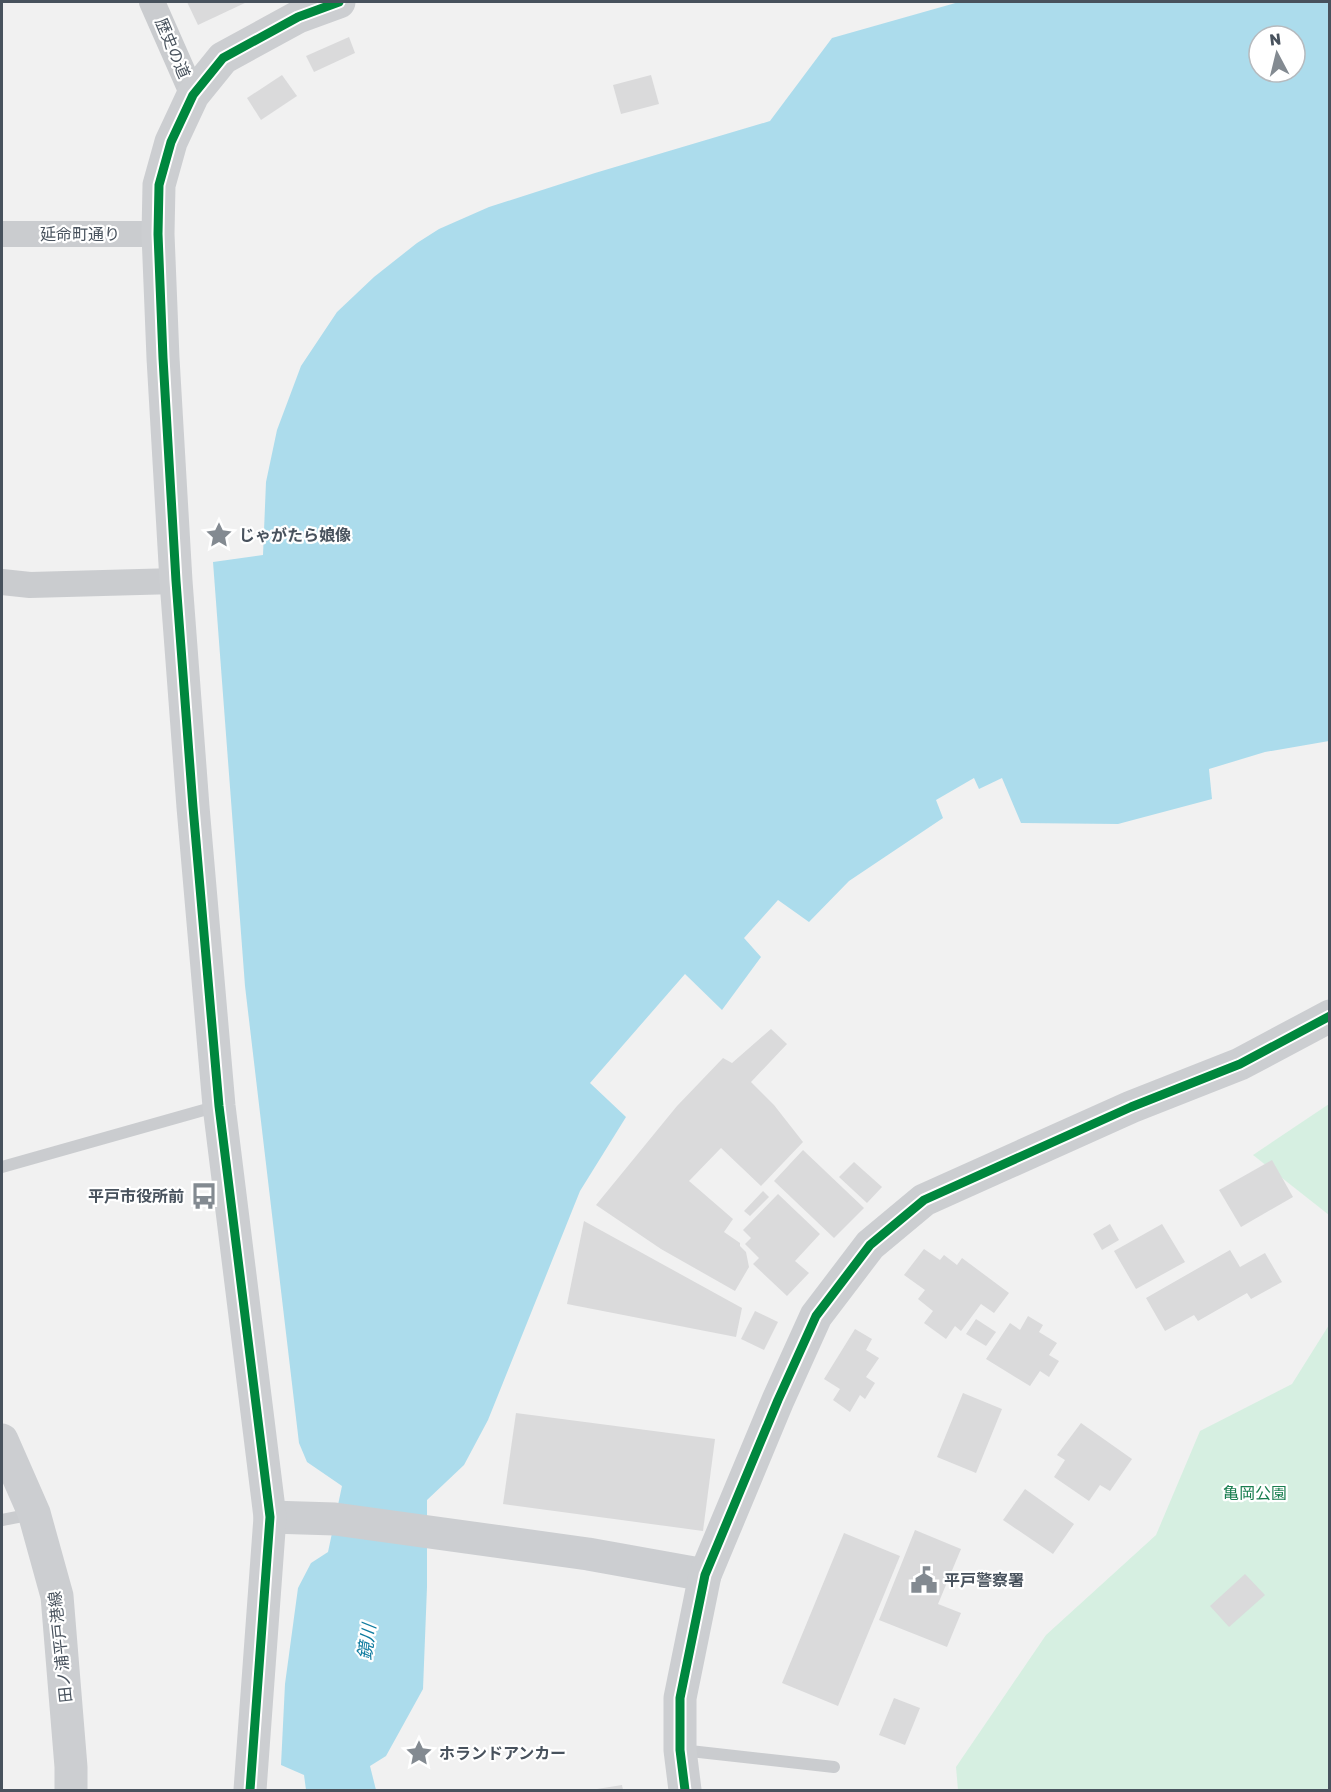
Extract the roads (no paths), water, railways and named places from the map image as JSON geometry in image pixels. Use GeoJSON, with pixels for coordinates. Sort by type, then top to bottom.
{"type":"FeatureCollection","features":[{"type":"Feature","properties":{"kind":"street","name":"歴史の道"},"geometry":{"type":"LineString","coordinates":[[152,2],[193,95]]}},
{"type":"Feature","properties":{"kind":"street"},"geometry":{"type":"LineString","coordinates":[[250,1791],[270,1517],[219,1106],[193,807],[176,581],[163,358],[158,234],[159,185],[171,142],[193,95],[223,58],[298,17],[339,2]]}},
{"type":"Feature","properties":{"kind":"street","name":"延命町通り"},"geometry":{"type":"LineString","coordinates":[[2,234],[158,234]]}},
{"type":"Feature","properties":{"kind":"street"},"geometry":{"type":"LineString","coordinates":[[2,582],[30,585],[176,581]]}},
{"type":"Feature","properties":{"kind":"street"},"geometry":{"type":"LineString","coordinates":[[685,1791],[680,1750],[680,1698],[705,1575],[778,1400],[816,1316],[870,1245],[924,1200],[1131,1107],[1240,1064],[1329,1016]]}},
{"type":"Feature","properties":{"kind":"street","name":"田ノ浦平戸港線"},"geometry":{"type":"LineString","coordinates":[[2,1440],[34,1513],[57,1596],[71,1791]]}},
{"type":"Feature","properties":{"kind":"street"},"geometry":{"type":"LineString","coordinates":[[270,1517],[335,1519],[464,1536],[588,1554],[705,1575]]}},
{"type":"Feature","properties":{"kind":"lane"},"geometry":{"type":"LineString","coordinates":[[2,1167],[219,1106]]}},
{"type":"Feature","properties":{"kind":"lane"},"geometry":{"type":"LineString","coordinates":[[2,1520],[34,1513]]}},
{"type":"Feature","properties":{"kind":"lane"},"geometry":{"type":"LineString","coordinates":[[680,1750],[834,1767]]}},
{"type":"Feature","properties":{"kind":"water","name":"鏡川"},"geometry":{"type":"Polygon","coordinates":[[[959,2],[1329,2],[1329,741],[1265,752],[1209,769],[1212,799],[1118,824],[1021,823],[1002,778],[979,789],[974,778],[936,800],[943,818],[849,881],[809,922],[778,900],[744,938],[761,957],[722,1010],[685,974],[590,1083],[626,1117],[580,1191],[488,1420],[464,1465],[427,1500],[427,1587],[423,1689],[386,1756],[370,1766],[376,1790],[306,1790],[304,1775],[281,1765],[285,1684],[298,1588],[311,1563],[328,1552],[342,1486],[307,1462],[299,1443],[245,986],[213,562],[263,555],[266,482],[277,430],[301,366],[337,312],[374,277],[417,243],[439,229],[489,207],[770,121],[832,38],[959,2]]]}},
{"type":"Feature","properties":{"kind":"place","name":"じゃがたら娘像"},"geometry":{"type":"Point","coordinates":[219,535]}},
{"type":"Feature","properties":{"kind":"place","name":"平戸市役所前"},"geometry":{"type":"Point","coordinates":[204,1196]}},
{"type":"Feature","properties":{"kind":"place","name":"平戸警察署"},"geometry":{"type":"Point","coordinates":[924,1580]}},
{"type":"Feature","properties":{"kind":"place","name":"ホランドアンカー"},"geometry":{"type":"Point","coordinates":[419,1753]}},
{"type":"Feature","properties":{"kind":"park label","name":"亀岡公園"},"geometry":{"type":"Point","coordinates":[1255,1493]}}]}
